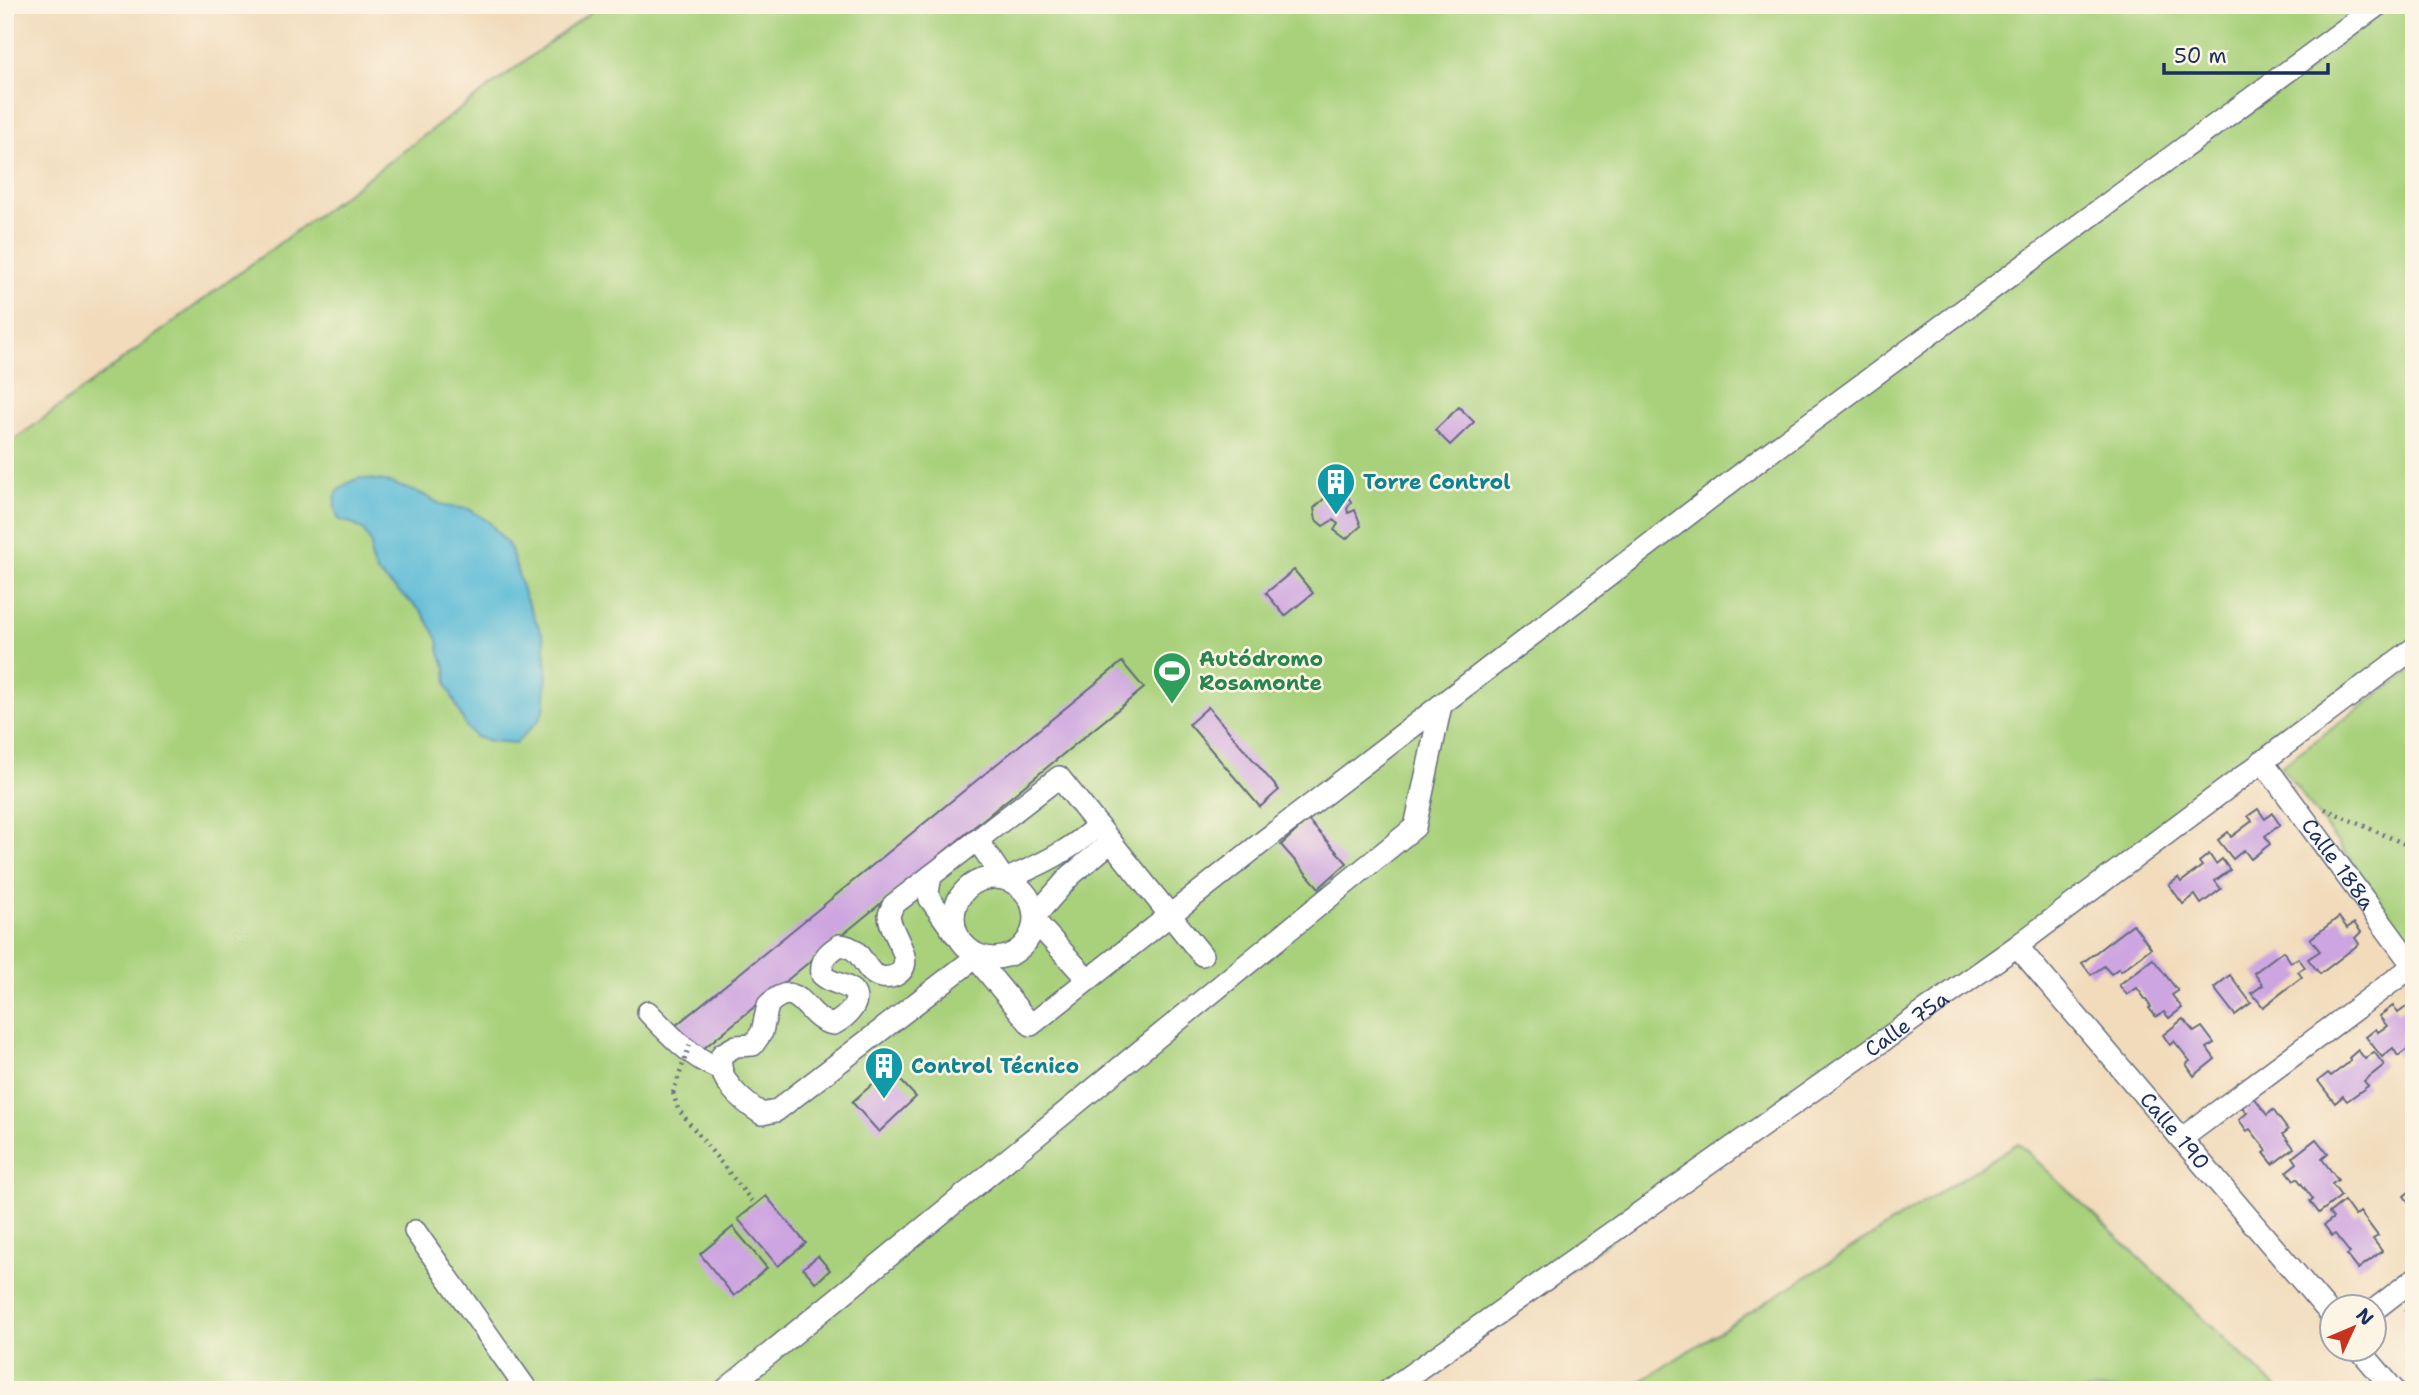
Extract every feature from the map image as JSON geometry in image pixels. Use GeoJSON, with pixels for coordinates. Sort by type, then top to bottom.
{"type":"FeatureCollection","features":[{"type":"Feature","properties":{"kind":"street"},"geometry":{"type":"LineString","coordinates":[[931,876],[928,892],[930,898],[1031,1025],[1762,458],[2378,5]]}},
{"type":"Feature","properties":{"kind":"street","name":"Calle 75a"},"geometry":{"type":"LineString","coordinates":[[1390,1390],[2017,946],[2414,648]]}},
{"type":"Feature","properties":{"kind":"street"},"geometry":{"type":"LineString","coordinates":[[725,1390],[1415,827],[1441,705]]}},
{"type":"Feature","properties":{"kind":"street","name":"Calle 188a"},"geometry":{"type":"LineString","coordinates":[[2262,761],[2414,967]]}},
{"type":"Feature","properties":{"kind":"street"},"geometry":{"type":"LineString","coordinates":[[969,949],[776,1111],[762,1114],[751,1107],[735,1091],[720,1069],[722,1054],[728,1049],[753,1045],[759,1039],[768,1005],[780,995],[789,994],[800,998],[826,1024],[834,1024],[852,1010],[856,1002],[854,993],[849,988],[829,982],[822,975],[824,957],[840,945],[857,951],[873,974],[893,977],[901,971],[905,963],[903,953],[891,926],[889,914],[893,905],[1059,777],[1202,955]]}},
{"type":"Feature","properties":{"kind":"street"},"geometry":{"type":"LineString","coordinates":[[1105,833],[1035,919],[1031,936],[1021,950],[993,960],[969,949],[954,920],[956,905],[964,891],[988,878],[1005,879],[1051,859],[1082,840],[1105,833]]}},
{"type":"Feature","properties":{"kind":"street"},"geometry":{"type":"LineString","coordinates":[[978,841],[1005,879],[1025,891],[1035,919],[1088,980]]}},
{"type":"Feature","properties":{"kind":"street","name":"Calle 190"},"geometry":{"type":"LineString","coordinates":[[2017,946],[2318,1300]]}},
{"type":"Feature","properties":{"kind":"street"},"geometry":{"type":"LineString","coordinates":[[2181,1139],[2414,967]]}},
{"type":"Feature","properties":{"kind":"street"},"geometry":{"type":"LineString","coordinates":[[648,1013],[673,1039],[702,1061],[720,1069]]}},
{"type":"Feature","properties":{"kind":"street"},"geometry":{"type":"LineString","coordinates":[[415,1231],[527,1390]]}},
{"type":"Feature","properties":{"kind":"street"},"geometry":{"type":"LineString","coordinates":[[2388,1299],[2414,1279]]}},
{"type":"Feature","properties":{"kind":"street"},"geometry":{"type":"LineString","coordinates":[[2372,1364],[2394,1390]]}},
{"type":"Feature","properties":{"kind":"path"},"geometry":{"type":"LineString","coordinates":[[2320,807],[2414,848]]}},
{"type":"Feature","properties":{"kind":"path"},"geometry":{"type":"LineString","coordinates":[[690,1044],[673,1093],[678,1109],[755,1205]]}},
{"type":"Feature","properties":{"kind":"green space","name":"Autódromo Rosamonte"},"geometry":{"type":"Polygon","coordinates":[[[600,5],[2414,5],[2414,648],[1407,1390],[5,1390],[5,447],[600,5]]]}},
{"type":"Feature","properties":{"kind":"green space"},"geometry":{"type":"Polygon","coordinates":[[[2414,668],[2414,946],[2281,766],[2414,668]]]}},
{"type":"Feature","properties":{"kind":"green space"},"geometry":{"type":"Polygon","coordinates":[[[2018,1143],[2279,1390],[1627,1390],[2018,1143]]]}},
{"type":"Feature","properties":{"kind":"water"},"geometry":{"type":"Polygon","coordinates":[[[360,478],[385,481],[422,494],[444,506],[469,509],[489,522],[510,547],[525,597],[544,638],[547,670],[544,710],[539,720],[516,743],[476,737],[466,727],[447,685],[446,668],[438,639],[422,612],[377,573],[371,559],[371,544],[364,531],[339,520],[335,505],[337,493],[345,485],[360,478]]]}},
{"type":"Feature","properties":{"kind":"building"},"geometry":{"type":"Polygon","coordinates":[[[1459,407],[1474,422],[1450,445],[1435,430],[1459,407]]]}},
{"type":"Feature","properties":{"kind":"building","name":"Torre Control"},"geometry":{"type":"Polygon","coordinates":[[[1332,491],[1346,493],[1351,502],[1348,513],[1355,510],[1361,526],[1346,539],[1334,530],[1338,524],[1333,520],[1323,526],[1316,520],[1314,508],[1332,491]]]}},
{"type":"Feature","properties":{"kind":"building"},"geometry":{"type":"Polygon","coordinates":[[[1294,570],[1313,593],[1285,616],[1266,593],[1294,570]]]}},
{"type":"Feature","properties":{"kind":"building"},"geometry":{"type":"Polygon","coordinates":[[[1122,662],[1144,688],[698,1053],[675,1026],[1122,662]]]}},
{"type":"Feature","properties":{"kind":"building"},"geometry":{"type":"Polygon","coordinates":[[[1208,707],[1279,790],[1260,807],[1189,724],[1208,707]]]}},
{"type":"Feature","properties":{"kind":"building"},"geometry":{"type":"Polygon","coordinates":[[[2258,809],[2265,819],[2272,813],[2280,825],[2265,836],[2270,844],[2251,859],[2244,850],[2233,859],[2218,840],[2228,832],[2231,837],[2252,821],[2248,816],[2258,809]]]}},
{"type":"Feature","properties":{"kind":"building"},"geometry":{"type":"Polygon","coordinates":[[[1308,820],[1347,863],[1319,888],[1281,845],[1308,820]]]}},
{"type":"Feature","properties":{"kind":"building"},"geometry":{"type":"Polygon","coordinates":[[[2209,854],[2216,864],[2222,859],[2230,870],[2215,881],[2221,889],[2201,904],[2195,895],[2183,904],[2169,885],[2178,878],[2181,882],[2202,866],[2199,862],[2209,854]]]}},
{"type":"Feature","properties":{"kind":"building"},"geometry":{"type":"Polygon","coordinates":[[[2339,917],[2347,928],[2354,923],[2361,932],[2355,938],[2359,944],[2320,974],[2308,959],[2320,951],[2310,939],[2339,917]]]}},
{"type":"Feature","properties":{"kind":"building"},"geometry":{"type":"Polygon","coordinates":[[[2133,924],[2151,948],[2121,971],[2119,968],[2111,974],[2104,966],[2091,975],[2082,963],[2133,924]]]}},
{"type":"Feature","properties":{"kind":"building"},"geometry":{"type":"Polygon","coordinates":[[[2283,951],[2291,962],[2298,958],[2305,967],[2298,972],[2302,977],[2263,1007],[2252,993],[2263,985],[2254,973],[2283,951]]]}},
{"type":"Feature","properties":{"kind":"building"},"geometry":{"type":"Polygon","coordinates":[[[2153,959],[2178,991],[2172,995],[2182,1008],[2169,1018],[2164,1012],[2156,1017],[2137,988],[2127,995],[2119,985],[2153,959]]]}},
{"type":"Feature","properties":{"kind":"building"},"geometry":{"type":"Polygon","coordinates":[[[2230,975],[2251,1003],[2235,1015],[2214,988],[2230,975]]]}},
{"type":"Feature","properties":{"kind":"building"},"geometry":{"type":"Polygon","coordinates":[[[2414,1001],[2414,1035],[2411,1037],[2414,1044],[2398,1056],[2393,1048],[2382,1057],[2366,1037],[2376,1029],[2378,1032],[2387,1026],[2379,1016],[2393,1006],[2398,1013],[2414,1001]]]}},
{"type":"Feature","properties":{"kind":"building"},"geometry":{"type":"Polygon","coordinates":[[[2183,1019],[2194,1032],[2202,1027],[2214,1043],[2207,1048],[2215,1059],[2194,1076],[2186,1064],[2190,1061],[2174,1041],[2170,1045],[2163,1035],[2183,1019]]]}},
{"type":"Feature","properties":{"kind":"building"},"geometry":{"type":"Polygon","coordinates":[[[2358,1050],[2365,1059],[2374,1052],[2384,1065],[2364,1081],[2368,1086],[2347,1101],[2343,1096],[2335,1103],[2318,1081],[2328,1073],[2331,1076],[2351,1061],[2349,1058],[2358,1050]]]}},
{"type":"Feature","properties":{"kind":"building","name":"Control Técnico"},"geometry":{"type":"Polygon","coordinates":[[[890,1069],[916,1097],[879,1132],[852,1102],[890,1069]]]}},
{"type":"Feature","properties":{"kind":"building"},"geometry":{"type":"Polygon","coordinates":[[[2254,1097],[2267,1115],[2273,1110],[2288,1130],[2283,1134],[2294,1148],[2273,1164],[2264,1153],[2267,1151],[2250,1129],[2247,1131],[2239,1120],[2247,1113],[2242,1107],[2254,1097]]]}},
{"type":"Feature","properties":{"kind":"building"},"geometry":{"type":"Polygon","coordinates":[[[2316,1139],[2328,1154],[2322,1159],[2338,1180],[2332,1184],[2341,1196],[2319,1213],[2310,1201],[2313,1199],[2297,1178],[2294,1180],[2287,1171],[2297,1163],[2293,1157],[2316,1139]]]}},
{"type":"Feature","properties":{"kind":"building"},"geometry":{"type":"Polygon","coordinates":[[[2414,1188],[2414,1209],[2404,1196],[2414,1188]]]}},
{"type":"Feature","properties":{"kind":"building"},"geometry":{"type":"Polygon","coordinates":[[[766,1196],[806,1243],[778,1266],[738,1219],[766,1196]]]}},
{"type":"Feature","properties":{"kind":"building"},"geometry":{"type":"Polygon","coordinates":[[[2344,1201],[2355,1216],[2360,1212],[2378,1236],[2373,1239],[2382,1251],[2358,1269],[2347,1255],[2350,1253],[2324,1225],[2333,1218],[2329,1213],[2344,1201]]]}},
{"type":"Feature","properties":{"kind":"building"},"geometry":{"type":"Polygon","coordinates":[[[733,1227],[767,1268],[734,1296],[700,1254],[733,1227]]]}},
{"type":"Feature","properties":{"kind":"building"},"geometry":{"type":"Polygon","coordinates":[[[818,1256],[830,1270],[816,1283],[803,1268],[818,1256]]]}},
{"type":"Feature","properties":{"kind":"building"},"geometry":{"type":"Polygon","coordinates":[[[2414,1295],[2412,1320],[2405,1311],[2413,1305],[2409,1299],[2414,1295]]]}},
{"type":"Feature","properties":{"kind":"place","name":"Torre Control"},"geometry":{"type":"Point","coordinates":[1336,516]}},
{"type":"Feature","properties":{"kind":"place","name":"Autódromo Rosamonte"},"geometry":{"type":"Point","coordinates":[1172,705]}},
{"type":"Feature","properties":{"kind":"place","name":"Control Técnico"},"geometry":{"type":"Point","coordinates":[884,1100]}}]}
